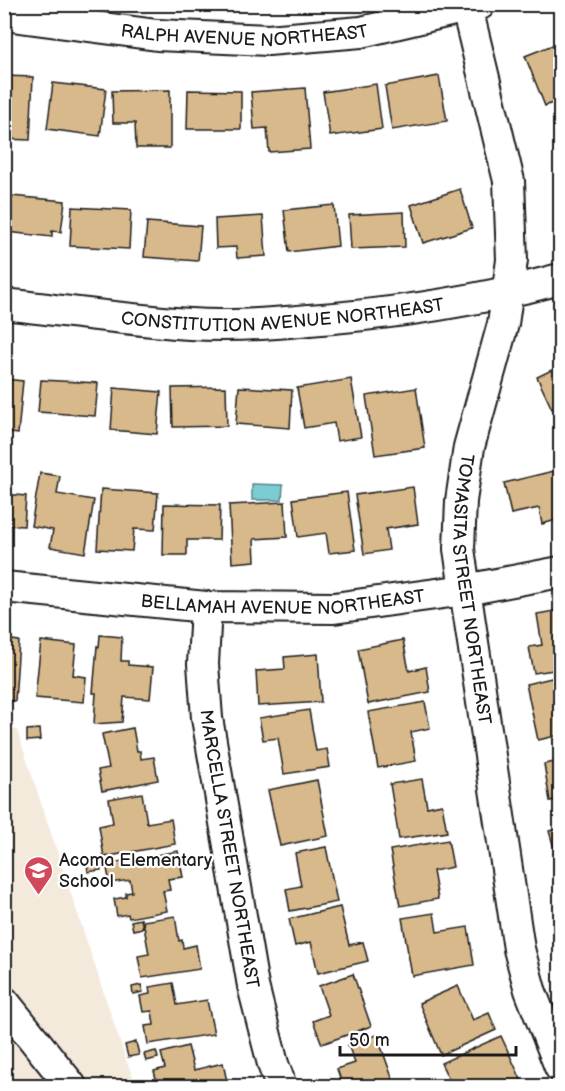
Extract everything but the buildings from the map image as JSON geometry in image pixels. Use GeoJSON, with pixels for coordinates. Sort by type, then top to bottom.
{"type":"FeatureCollection","features":[{"type":"Feature","properties":{"kind":"street","name":"RALPH AVENUE NORTHEAST"},"geometry":{"type":"LineString","coordinates":[[4,15],[157,35],[268,40],[361,32],[471,6]]}},
{"type":"Feature","properties":{"kind":"street","name":"TOMASITA STREET NORTHEAST"},"geometry":{"type":"LineString","coordinates":[[471,6],[509,181],[512,260],[503,324],[469,447],[461,501],[459,549],[519,949],[530,990],[561,1067]]}},
{"type":"Feature","properties":{"kind":"street","name":"CONSTITUTION AVENUE NORTHEAST"},"geometry":{"type":"LineString","coordinates":[[4,304],[192,324],[265,324],[364,316],[452,303],[508,293],[561,279]]}},
{"type":"Feature","properties":{"kind":"street","name":"BELLAMAH AVENUE NORTHEAST"},"geometry":{"type":"LineString","coordinates":[[4,587],[206,607],[334,608],[465,590],[561,572]]}},
{"type":"Feature","properties":{"kind":"street","name":"MARCELLA STREET NORTHEAST"},"geometry":{"type":"LineString","coordinates":[[206,607],[203,664],[207,718],[253,986],[281,1086]]}},
{"type":"Feature","properties":{"kind":"street"},"geometry":{"type":"LineString","coordinates":[[4,1002],[71,1086]]}},
{"type":"Feature","properties":{"kind":"shaded area","name":"Acoma Elementary School"},"geometry":{"type":"Polygon","coordinates":[[[5,728],[17,730],[126,1060],[137,1086],[5,1086],[5,728]]]}},
{"type":"Feature","properties":{"kind":"water"},"geometry":{"type":"Polygon","coordinates":[[[252,484],[283,485],[282,500],[252,500],[252,484]]]}},
{"type":"Feature","properties":{"kind":"place","name":"Acoma Elementary School"},"geometry":{"type":"Point","coordinates":[38,896]}}]}
